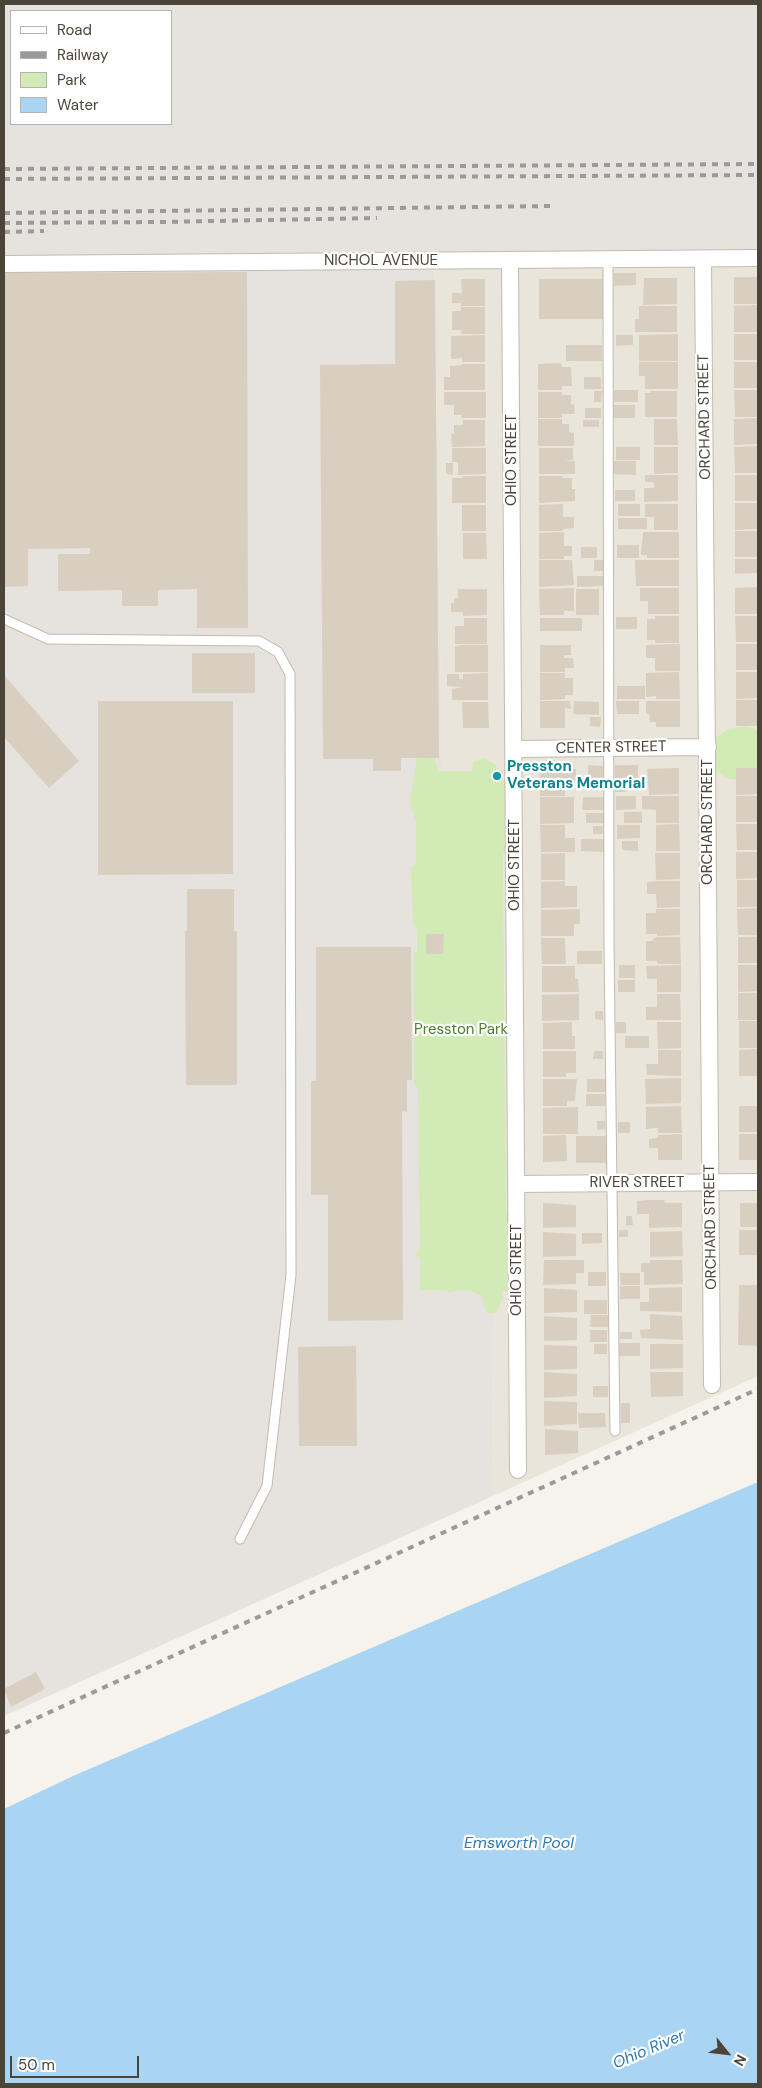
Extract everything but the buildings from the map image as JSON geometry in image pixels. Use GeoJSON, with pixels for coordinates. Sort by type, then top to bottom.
{"type":"FeatureCollection","features":[{"type":"Feature","properties":{"kind":"street","name":"NICHOL AVENUE"},"geometry":{"type":"LineString","coordinates":[[4,264],[758,258]]}},
{"type":"Feature","properties":{"kind":"street","name":"ORCHARD STREET"},"geometry":{"type":"LineString","coordinates":[[703,259],[712,1385]]}},
{"type":"Feature","properties":{"kind":"street","name":"OHIO STREET"},"geometry":{"type":"LineString","coordinates":[[510,260],[518,1470]]}},
{"type":"Feature","properties":{"kind":"street","name":"CENTER STREET"},"geometry":{"type":"LineString","coordinates":[[514,749],[708,747]]}},
{"type":"Feature","properties":{"kind":"street","name":"RIVER STREET"},"geometry":{"type":"LineString","coordinates":[[516,1184],[758,1182]]}},
{"type":"Feature","properties":{"kind":"lane"},"geometry":{"type":"LineString","coordinates":[[608,259],[608,748],[615,1431]]}},
{"type":"Feature","properties":{"kind":"lane"},"geometry":{"type":"LineString","coordinates":[[4,619],[48,639],[259,641],[278,652],[290,674],[291,1275],[267,1486],[240,1539]]}},
{"type":"Feature","properties":{"kind":"shaded area"},"geometry":{"type":"Polygon","coordinates":[[[4,4],[758,4],[758,258],[434,260],[442,771],[420,1289],[494,1291],[493,1496],[4,1716],[4,4]]]}},
{"type":"Feature","properties":{"kind":"shaded area"},"geometry":{"type":"Polygon","coordinates":[[[758,258],[758,1376],[493,1496],[494,1291],[420,1290],[442,771],[434,260],[758,258]]]}},
{"type":"Feature","properties":{"kind":"green space"},"geometry":{"type":"Polygon","coordinates":[[[747,726],[758,730],[758,773],[738,780],[727,778],[710,766],[710,741],[728,729],[747,726]]]}},
{"type":"Feature","properties":{"kind":"green space","name":"Presston Park"},"geometry":{"type":"Polygon","coordinates":[[[417,758],[434,758],[438,771],[472,771],[473,762],[484,758],[496,765],[497,770],[503,770],[503,782],[513,789],[506,853],[503,854],[506,1210],[512,1217],[512,1234],[507,1238],[507,1291],[502,1291],[503,1298],[496,1313],[486,1313],[482,1296],[471,1291],[463,1290],[450,1293],[445,1290],[420,1290],[420,1258],[415,1254],[420,1247],[418,1088],[414,1084],[414,952],[417,952],[417,931],[413,923],[411,868],[416,864],[416,822],[410,803],[417,758]]]}},
{"type":"Feature","properties":{"kind":"water","name":"Emsworth Pool"},"geometry":{"type":"Polygon","coordinates":[[[758,1482],[758,2084],[4,2084],[4,1809],[73,1776],[758,1482]]]}},
{"type":"Feature","properties":{"kind":"railway"},"geometry":{"type":"LineString","coordinates":[[4,169],[758,164]]}},
{"type":"Feature","properties":{"kind":"railway"},"geometry":{"type":"LineString","coordinates":[[4,179],[758,175]]}},
{"type":"Feature","properties":{"kind":"railway"},"geometry":{"type":"LineString","coordinates":[[4,213],[550,206]]}},
{"type":"Feature","properties":{"kind":"railway"},"geometry":{"type":"LineString","coordinates":[[4,223],[377,218]]}},
{"type":"Feature","properties":{"kind":"railway"},"geometry":{"type":"LineString","coordinates":[[4,232],[44,231]]}},
{"type":"Feature","properties":{"kind":"railway"},"geometry":{"type":"LineString","coordinates":[[4,1733],[758,1389]]}},
{"type":"Feature","properties":{"kind":"place","name":"Presston Veterans Memorial"},"geometry":{"type":"Point","coordinates":[497,776]}},
{"type":"Feature","properties":{"kind":"water label","name":"Ohio River"},"geometry":{"type":"Point","coordinates":[649,2050]}}]}
